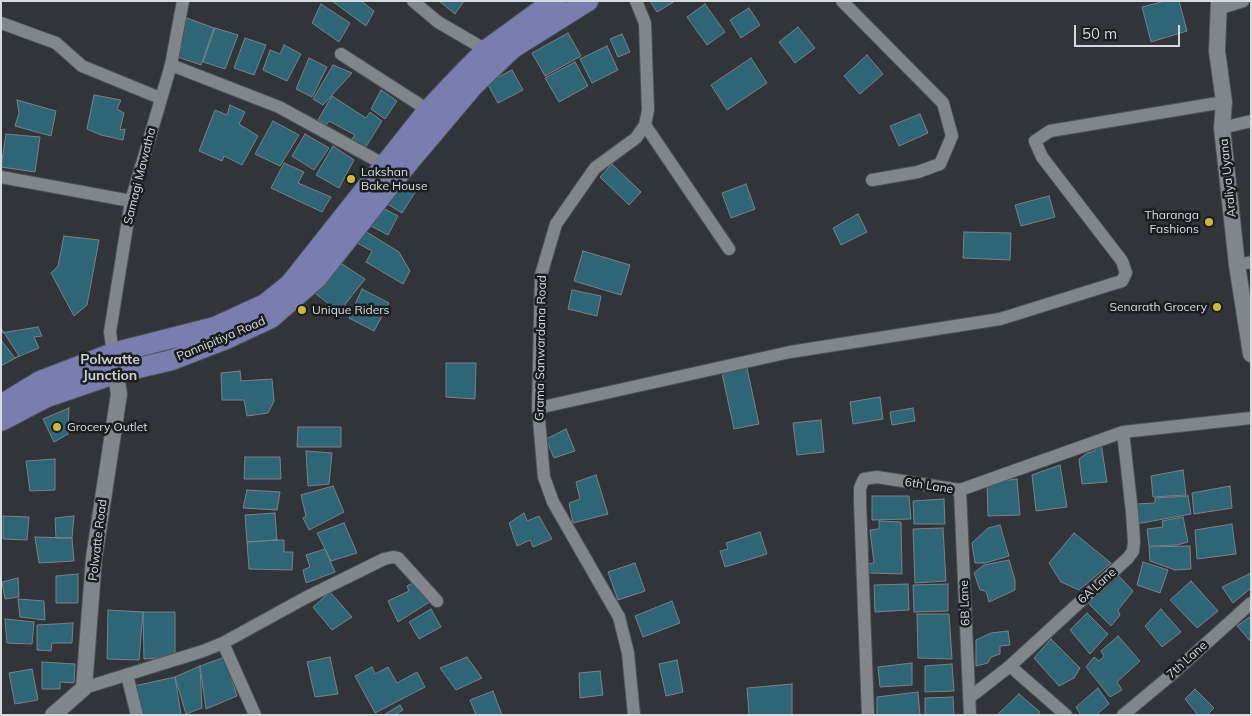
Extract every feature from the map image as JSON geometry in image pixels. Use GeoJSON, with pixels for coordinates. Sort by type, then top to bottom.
{"type":"FeatureCollection","features":[{"type":"Feature","properties":{"kind":"main road","name":"Pannipitiya Road"},"geometry":{"type":"LineString","coordinates":[[2,406],[40,381],[112,353],[215,327],[265,304],[290,284],[428,110],[486,50],[556,1]]}},
{"type":"Feature","properties":{"kind":"main road","name":"Pannipitiya Road"},"geometry":{"type":"LineString","coordinates":[[2,406],[47,397],[117,373],[172,360],[226,339],[271,318],[317,278],[398,175],[474,85],[514,48],[588,1]]}},
{"type":"Feature","properties":{"kind":"street","name":"Samagi Mawatha"},"geometry":{"type":"LineString","coordinates":[[112,353],[110,332],[131,201],[171,65],[183,1]]}},
{"type":"Feature","properties":{"kind":"street"},"geometry":{"type":"LineString","coordinates":[[413,1],[438,22],[486,50]]}},
{"type":"Feature","properties":{"kind":"street"},"geometry":{"type":"LineString","coordinates":[[636,1],[645,23],[648,110],[645,125],[729,249]]}},
{"type":"Feature","properties":{"kind":"street"},"geometry":{"type":"LineString","coordinates":[[842,1],[943,103],[952,136],[940,164],[918,172],[872,180]]}},
{"type":"Feature","properties":{"kind":"street"},"geometry":{"type":"LineString","coordinates":[[1218,5],[1243,1]]}},
{"type":"Feature","properties":{"kind":"street","name":"Araliya Uyana"},"geometry":{"type":"LineString","coordinates":[[1218,5],[1217,51],[1224,102],[1222,128],[1244,263],[1251,354]]}},
{"type":"Feature","properties":{"kind":"street"},"geometry":{"type":"LineString","coordinates":[[1,24],[56,43],[82,66],[160,98]]}},
{"type":"Feature","properties":{"kind":"street"},"geometry":{"type":"LineString","coordinates":[[341,54],[428,110]]}},
{"type":"Feature","properties":{"kind":"street"},"geometry":{"type":"LineString","coordinates":[[171,65],[279,107],[385,165]]}},
{"type":"Feature","properties":{"kind":"street"},"geometry":{"type":"LineString","coordinates":[[538,408],[790,352],[1000,319],[1122,281],[1126,273],[1122,261],[1042,157],[1035,141],[1050,131],[1224,102]]}},
{"type":"Feature","properties":{"kind":"street"},"geometry":{"type":"LineString","coordinates":[[1222,128],[1251,121]]}},
{"type":"Feature","properties":{"kind":"street","name":"Grama Sanwardana Road"},"geometry":{"type":"LineString","coordinates":[[634,715],[628,653],[619,617],[553,502],[544,477],[538,408],[541,275],[556,224],[595,168],[636,138],[645,125]]}},
{"type":"Feature","properties":{"kind":"street"},"geometry":{"type":"LineString","coordinates":[[1,177],[131,201]]}},
{"type":"Feature","properties":{"kind":"street","name":"Polwatte Road"},"geometry":{"type":"LineString","coordinates":[[84,688],[94,558],[119,394],[117,373],[112,353]]}},
{"type":"Feature","properties":{"kind":"street","name":"6th Lane"},"geometry":{"type":"LineString","coordinates":[[868,715],[860,488],[864,479],[877,477],[960,490],[1123,432],[1251,418]]}},
{"type":"Feature","properties":{"kind":"street","name":"6A Lane"},"geometry":{"type":"LineString","coordinates":[[969,698],[1010,666],[1128,558],[1134,542],[1123,432]]}},
{"type":"Feature","properties":{"kind":"street","name":"6B Lane"},"geometry":{"type":"LineString","coordinates":[[960,490],[970,715]]}},
{"type":"Feature","properties":{"kind":"street"},"geometry":{"type":"LineString","coordinates":[[53,715],[84,688],[223,643],[304,598],[384,559],[398,558],[437,601]]}},
{"type":"Feature","properties":{"kind":"street","name":"7th Lane"},"geometry":{"type":"LineString","coordinates":[[1122,715],[1170,676],[1251,603]]}},
{"type":"Feature","properties":{"kind":"street"},"geometry":{"type":"LineString","coordinates":[[223,643],[256,715]]}},
{"type":"Feature","properties":{"kind":"street"},"geometry":{"type":"LineString","coordinates":[[1010,666],[1066,715]]}},
{"type":"Feature","properties":{"kind":"street"},"geometry":{"type":"LineString","coordinates":[[127,675],[138,715]]}},
{"type":"Feature","properties":{"kind":"building"},"geometry":{"type":"Polygon","coordinates":[[[332,1],[361,1],[374,11],[366,26],[332,1]]]}},
{"type":"Feature","properties":{"kind":"building"},"geometry":{"type":"Polygon","coordinates":[[[439,1],[464,1],[455,14],[439,1]]]}},
{"type":"Feature","properties":{"kind":"building"},"geometry":{"type":"Polygon","coordinates":[[[650,1],[675,1],[657,12],[650,1]]]}},
{"type":"Feature","properties":{"kind":"building"},"geometry":{"type":"Polygon","coordinates":[[[1165,1],[1179,1],[1187,31],[1151,42],[1142,7],[1165,1]]]}},
{"type":"Feature","properties":{"kind":"building"},"geometry":{"type":"Polygon","coordinates":[[[321,4],[350,23],[339,42],[312,23],[321,4]]]}},
{"type":"Feature","properties":{"kind":"building"},"geometry":{"type":"Polygon","coordinates":[[[705,4],[725,32],[707,45],[687,17],[705,4]]]}},
{"type":"Feature","properties":{"kind":"building"},"geometry":{"type":"Polygon","coordinates":[[[749,8],[760,25],[741,38],[730,20],[749,8]]]}},
{"type":"Feature","properties":{"kind":"building"},"geometry":{"type":"Polygon","coordinates":[[[187,18],[214,28],[201,65],[178,57],[182,46],[178,44],[187,18]]]}},
{"type":"Feature","properties":{"kind":"building"},"geometry":{"type":"Polygon","coordinates":[[[798,27],[815,48],[795,63],[779,42],[798,27]]]}},
{"type":"Feature","properties":{"kind":"building"},"geometry":{"type":"Polygon","coordinates":[[[215,28],[238,35],[225,69],[203,62],[215,28]]]}},
{"type":"Feature","properties":{"kind":"building"},"geometry":{"type":"Polygon","coordinates":[[[568,33],[581,56],[545,76],[532,53],[568,33]]]}},
{"type":"Feature","properties":{"kind":"building"},"geometry":{"type":"Polygon","coordinates":[[[622,34],[630,52],[618,57],[610,39],[622,34]]]}},
{"type":"Feature","properties":{"kind":"building"},"geometry":{"type":"Polygon","coordinates":[[[245,38],[266,45],[254,75],[234,68],[245,38]]]}},
{"type":"Feature","properties":{"kind":"building"},"geometry":{"type":"Polygon","coordinates":[[[284,45],[301,54],[287,81],[263,70],[270,50],[280,54],[284,45]]]}},
{"type":"Feature","properties":{"kind":"building"},"geometry":{"type":"Polygon","coordinates":[[[607,46],[618,70],[592,83],[580,59],[607,46]]]}},
{"type":"Feature","properties":{"kind":"building"},"geometry":{"type":"Polygon","coordinates":[[[867,55],[883,74],[860,94],[844,76],[867,55]]]}},
{"type":"Feature","properties":{"kind":"building"},"geometry":{"type":"Polygon","coordinates":[[[309,58],[327,67],[312,97],[296,89],[309,58]]]}},
{"type":"Feature","properties":{"kind":"building"},"geometry":{"type":"Polygon","coordinates":[[[751,58],[767,83],[727,110],[711,85],[751,58]]]}},
{"type":"Feature","properties":{"kind":"building"},"geometry":{"type":"Polygon","coordinates":[[[575,62],[588,86],[559,102],[545,78],[575,62]]]}},
{"type":"Feature","properties":{"kind":"building"},"geometry":{"type":"Polygon","coordinates":[[[333,65],[352,73],[323,105],[313,99],[333,65]]]}},
{"type":"Feature","properties":{"kind":"building"},"geometry":{"type":"Polygon","coordinates":[[[512,70],[523,90],[498,103],[487,83],[512,70]]]}},
{"type":"Feature","properties":{"kind":"building"},"geometry":{"type":"Polygon","coordinates":[[[381,90],[397,101],[385,119],[371,109],[381,90]]]}},
{"type":"Feature","properties":{"kind":"building"},"geometry":{"type":"Polygon","coordinates":[[[94,95],[121,100],[117,109],[124,113],[120,130],[125,129],[123,140],[101,135],[87,129],[94,95]]]}},
{"type":"Feature","properties":{"kind":"building"},"geometry":{"type":"Polygon","coordinates":[[[332,96],[366,118],[370,112],[382,121],[365,148],[351,140],[355,135],[329,121],[326,125],[318,120],[332,96]]]}},
{"type":"Feature","properties":{"kind":"building"},"geometry":{"type":"Polygon","coordinates":[[[17,100],[56,111],[51,136],[15,126],[19,113],[17,100]]]}},
{"type":"Feature","properties":{"kind":"building"},"geometry":{"type":"Polygon","coordinates":[[[230,105],[245,112],[239,124],[258,136],[242,165],[224,156],[222,161],[199,151],[215,110],[227,115],[230,105]]]}},
{"type":"Feature","properties":{"kind":"building"},"geometry":{"type":"Polygon","coordinates":[[[920,114],[928,133],[899,146],[890,126],[920,114]]]}},
{"type":"Feature","properties":{"kind":"building"},"geometry":{"type":"Polygon","coordinates":[[[273,121],[299,135],[280,166],[255,154],[273,121]]]}},
{"type":"Feature","properties":{"kind":"building"},"geometry":{"type":"Polygon","coordinates":[[[6,134],[40,137],[35,172],[1,167],[6,134]]]}},
{"type":"Feature","properties":{"kind":"building"},"geometry":{"type":"Polygon","coordinates":[[[305,134],[329,148],[314,170],[292,156],[305,134]]]}},
{"type":"Feature","properties":{"kind":"building"},"geometry":{"type":"Polygon","coordinates":[[[333,146],[354,160],[339,188],[316,175],[333,146]]]}},
{"type":"Feature","properties":{"kind":"building"},"geometry":{"type":"Polygon","coordinates":[[[284,163],[304,172],[298,183],[331,197],[322,212],[271,188],[284,163]]]}},
{"type":"Feature","properties":{"kind":"building"},"geometry":{"type":"Polygon","coordinates":[[[612,164],[641,192],[629,205],[600,177],[612,164]]]}},
{"type":"Feature","properties":{"kind":"building"},"geometry":{"type":"Polygon","coordinates":[[[398,180],[416,191],[402,213],[384,202],[398,180]]]}},
{"type":"Feature","properties":{"kind":"building"},"geometry":{"type":"Polygon","coordinates":[[[746,184],[755,209],[731,218],[722,193],[746,184]]]}},
{"type":"Feature","properties":{"kind":"building"},"geometry":{"type":"Polygon","coordinates":[[[1049,196],[1055,217],[1021,226],[1015,205],[1049,196]]]}},
{"type":"Feature","properties":{"kind":"building"},"geometry":{"type":"Polygon","coordinates":[[[379,206],[398,216],[388,235],[369,225],[379,206]]]}},
{"type":"Feature","properties":{"kind":"building"},"geometry":{"type":"Polygon","coordinates":[[[858,214],[867,232],[841,245],[833,228],[858,214]]]}},
{"type":"Feature","properties":{"kind":"building"},"geometry":{"type":"Polygon","coordinates":[[[365,231],[399,252],[410,271],[403,284],[366,262],[372,251],[357,243],[365,231]]]}},
{"type":"Feature","properties":{"kind":"building"},"geometry":{"type":"Polygon","coordinates":[[[964,232],[1011,233],[1010,260],[963,258],[964,232]]]}},
{"type":"Feature","properties":{"kind":"building"},"geometry":{"type":"Polygon","coordinates":[[[64,236],[99,240],[87,305],[74,316],[51,273],[58,266],[64,236]]]}},
{"type":"Feature","properties":{"kind":"building"},"geometry":{"type":"Polygon","coordinates":[[[583,251],[630,265],[621,295],[574,281],[583,251]]]}},
{"type":"Feature","properties":{"kind":"building"},"geometry":{"type":"Polygon","coordinates":[[[342,264],[365,279],[339,312],[315,293],[342,264]]]}},
{"type":"Feature","properties":{"kind":"building"},"geometry":{"type":"Polygon","coordinates":[[[362,289],[389,303],[374,331],[349,318],[362,289]]]}},
{"type":"Feature","properties":{"kind":"building"},"geometry":{"type":"Polygon","coordinates":[[[572,290],[601,296],[597,316],[568,309],[572,290]]]}},
{"type":"Feature","properties":{"kind":"building"},"geometry":{"type":"Polygon","coordinates":[[[38,327],[42,336],[34,337],[39,348],[15,358],[1,340],[1,333],[38,327]]]}},
{"type":"Feature","properties":{"kind":"building"},"geometry":{"type":"Polygon","coordinates":[[[1,328],[19,356],[1,366],[1,328]]]}},
{"type":"Feature","properties":{"kind":"building"},"geometry":{"type":"Polygon","coordinates":[[[446,363],[476,363],[475,399],[446,397],[446,363]]]}},
{"type":"Feature","properties":{"kind":"building"},"geometry":{"type":"Polygon","coordinates":[[[747,368],[759,424],[734,429],[722,373],[747,368]]]}},
{"type":"Feature","properties":{"kind":"building"},"geometry":{"type":"Polygon","coordinates":[[[240,371],[241,381],[272,379],[274,401],[268,413],[247,416],[244,400],[222,400],[221,373],[240,371]]]}},
{"type":"Feature","properties":{"kind":"building"},"geometry":{"type":"Polygon","coordinates":[[[880,397],[883,419],[853,424],[850,402],[880,397]]]}},
{"type":"Feature","properties":{"kind":"building","name":"Grocery Outlet"},"geometry":{"type":"Polygon","coordinates":[[[69,408],[68,434],[54,442],[43,419],[69,408]]]}},
{"type":"Feature","properties":{"kind":"building"},"geometry":{"type":"Polygon","coordinates":[[[913,408],[915,421],[892,425],[890,412],[913,408]]]}},
{"type":"Feature","properties":{"kind":"building"},"geometry":{"type":"Polygon","coordinates":[[[821,420],[824,452],[797,455],[793,423],[821,420]]]}},
{"type":"Feature","properties":{"kind":"building"},"geometry":{"type":"Polygon","coordinates":[[[298,427],[341,427],[341,447],[297,447],[298,427]]]}},
{"type":"Feature","properties":{"kind":"building"},"geometry":{"type":"Polygon","coordinates":[[[566,429],[575,451],[554,458],[546,439],[566,429]]]}},
{"type":"Feature","properties":{"kind":"building"},"geometry":{"type":"Polygon","coordinates":[[[1095,443],[1101,443],[1107,482],[1082,484],[1079,459],[1087,453],[1095,451],[1095,443]]]}},
{"type":"Feature","properties":{"kind":"building"},"geometry":{"type":"Polygon","coordinates":[[[306,451],[332,453],[329,484],[308,486],[306,451]]]}},
{"type":"Feature","properties":{"kind":"building"},"geometry":{"type":"Polygon","coordinates":[[[245,457],[280,457],[281,479],[244,479],[245,457]]]}},
{"type":"Feature","properties":{"kind":"building"},"geometry":{"type":"Polygon","coordinates":[[[55,459],[55,490],[30,491],[26,461],[55,459]]]}},
{"type":"Feature","properties":{"kind":"building"},"geometry":{"type":"Polygon","coordinates":[[[1060,465],[1067,507],[1036,511],[1032,475],[1060,465]]]}},
{"type":"Feature","properties":{"kind":"building"},"geometry":{"type":"Polygon","coordinates":[[[1183,470],[1186,495],[1153,497],[1151,476],[1183,470]]]}},
{"type":"Feature","properties":{"kind":"building"},"geometry":{"type":"Polygon","coordinates":[[[596,475],[608,514],[573,523],[569,503],[580,499],[576,482],[596,475]]]}},
{"type":"Feature","properties":{"kind":"building"},"geometry":{"type":"Polygon","coordinates":[[[1017,479],[1020,515],[988,516],[987,483],[1017,479]]]}},
{"type":"Feature","properties":{"kind":"building"},"geometry":{"type":"Polygon","coordinates":[[[333,486],[344,512],[309,530],[303,518],[306,516],[301,495],[333,486]]]}},
{"type":"Feature","properties":{"kind":"building"},"geometry":{"type":"Polygon","coordinates":[[[1230,486],[1232,508],[1194,514],[1192,493],[1230,486]]]}},
{"type":"Feature","properties":{"kind":"building"},"geometry":{"type":"Polygon","coordinates":[[[247,490],[280,492],[277,510],[243,508],[247,490]]]}},
{"type":"Feature","properties":{"kind":"building"},"geometry":{"type":"Polygon","coordinates":[[[872,496],[909,496],[911,519],[872,520],[872,496]]]}},
{"type":"Feature","properties":{"kind":"building"},"geometry":{"type":"Polygon","coordinates":[[[1188,496],[1191,514],[1136,524],[1135,504],[1155,503],[1155,498],[1188,496]]]}},
{"type":"Feature","properties":{"kind":"building"},"geometry":{"type":"Polygon","coordinates":[[[944,499],[945,524],[914,524],[913,501],[944,499]]]}},
{"type":"Feature","properties":{"kind":"building"},"geometry":{"type":"Polygon","coordinates":[[[275,513],[277,540],[247,542],[245,515],[275,513]]]}},
{"type":"Feature","properties":{"kind":"building"},"geometry":{"type":"Polygon","coordinates":[[[524,513],[527,521],[539,516],[552,539],[533,547],[530,540],[517,546],[509,523],[524,513]]]}},
{"type":"Feature","properties":{"kind":"building"},"geometry":{"type":"Polygon","coordinates":[[[3,516],[29,517],[27,540],[3,539],[3,516]]]}},
{"type":"Feature","properties":{"kind":"building"},"geometry":{"type":"Polygon","coordinates":[[[74,516],[72,538],[56,538],[55,518],[74,516]]]}},
{"type":"Feature","properties":{"kind":"building"},"geometry":{"type":"Polygon","coordinates":[[[1183,517],[1188,542],[1177,545],[1149,546],[1147,529],[1163,527],[1162,521],[1183,517]]]}},
{"type":"Feature","properties":{"kind":"building"},"geometry":{"type":"Polygon","coordinates":[[[879,521],[901,522],[902,574],[869,573],[868,564],[874,563],[870,530],[879,529],[879,521]]]}},
{"type":"Feature","properties":{"kind":"building"},"geometry":{"type":"Polygon","coordinates":[[[344,523],[357,553],[331,561],[317,533],[344,523]]]}},
{"type":"Feature","properties":{"kind":"building"},"geometry":{"type":"Polygon","coordinates":[[[1232,524],[1236,554],[1197,559],[1195,530],[1232,524]]]}},
{"type":"Feature","properties":{"kind":"building"},"geometry":{"type":"Polygon","coordinates":[[[1000,525],[1009,556],[985,563],[975,563],[972,543],[988,528],[1000,525]]]}},
{"type":"Feature","properties":{"kind":"building"},"geometry":{"type":"Polygon","coordinates":[[[943,528],[946,581],[915,583],[913,529],[943,528]]]}},
{"type":"Feature","properties":{"kind":"building"},"geometry":{"type":"Polygon","coordinates":[[[760,532],[767,554],[725,567],[720,551],[728,549],[726,543],[760,532]]]}},
{"type":"Feature","properties":{"kind":"building"},"geometry":{"type":"Polygon","coordinates":[[[1074,533],[1111,563],[1079,590],[1061,582],[1049,563],[1074,533]]]}},
{"type":"Feature","properties":{"kind":"building"},"geometry":{"type":"Polygon","coordinates":[[[35,537],[72,538],[74,561],[39,563],[35,537]]]}},
{"type":"Feature","properties":{"kind":"building"},"geometry":{"type":"Polygon","coordinates":[[[284,540],[284,552],[293,552],[292,570],[249,569],[247,542],[284,540]]]}},
{"type":"Feature","properties":{"kind":"building"},"geometry":{"type":"Polygon","coordinates":[[[1190,546],[1191,569],[1175,570],[1150,561],[1149,547],[1190,546]]]}},
{"type":"Feature","properties":{"kind":"building"},"geometry":{"type":"Polygon","coordinates":[[[325,549],[335,572],[306,583],[303,570],[310,567],[306,555],[325,549]]]}},
{"type":"Feature","properties":{"kind":"building"},"geometry":{"type":"Polygon","coordinates":[[[1009,560],[1015,580],[1015,590],[989,602],[986,591],[980,590],[974,573],[984,565],[1009,560]]]}},
{"type":"Feature","properties":{"kind":"building"},"geometry":{"type":"Polygon","coordinates":[[[1143,562],[1168,570],[1160,593],[1137,585],[1143,562]]]}},
{"type":"Feature","properties":{"kind":"building"},"geometry":{"type":"Polygon","coordinates":[[[635,563],[645,591],[618,600],[608,572],[635,563]]]}},
{"type":"Feature","properties":{"kind":"building"},"geometry":{"type":"Polygon","coordinates":[[[1115,572],[1133,591],[1118,610],[1120,615],[1111,626],[1088,603],[1115,572]]]}},
{"type":"Feature","properties":{"kind":"building"},"geometry":{"type":"Polygon","coordinates":[[[1251,573],[1251,588],[1233,603],[1222,587],[1251,573]]]}},
{"type":"Feature","properties":{"kind":"building"},"geometry":{"type":"Polygon","coordinates":[[[78,574],[78,603],[56,603],[56,576],[78,574]]]}},
{"type":"Feature","properties":{"kind":"building"},"geometry":{"type":"Polygon","coordinates":[[[18,578],[19,597],[5,599],[2,582],[18,578]]]}},
{"type":"Feature","properties":{"kind":"building"},"geometry":{"type":"Polygon","coordinates":[[[1191,581],[1218,611],[1197,628],[1170,600],[1191,581]]]}},
{"type":"Feature","properties":{"kind":"building"},"geometry":{"type":"Polygon","coordinates":[[[413,583],[431,601],[398,622],[388,601],[409,591],[407,586],[413,583]]]}},
{"type":"Feature","properties":{"kind":"building"},"geometry":{"type":"Polygon","coordinates":[[[908,584],[909,610],[875,612],[874,585],[908,584]]]}},
{"type":"Feature","properties":{"kind":"building"},"geometry":{"type":"Polygon","coordinates":[[[948,584],[948,611],[914,612],[913,585],[948,584]]]}},
{"type":"Feature","properties":{"kind":"building"},"geometry":{"type":"Polygon","coordinates":[[[330,592],[352,617],[332,630],[313,607],[330,592]]]}},
{"type":"Feature","properties":{"kind":"building"},"geometry":{"type":"Polygon","coordinates":[[[18,599],[44,601],[45,620],[20,617],[18,599]]]}},
{"type":"Feature","properties":{"kind":"building"},"geometry":{"type":"Polygon","coordinates":[[[672,601],[680,623],[643,637],[635,616],[672,601]]]}},
{"type":"Feature","properties":{"kind":"building"},"geometry":{"type":"Polygon","coordinates":[[[431,609],[441,627],[419,639],[409,622],[431,609]]]}},
{"type":"Feature","properties":{"kind":"building"},"geometry":{"type":"Polygon","coordinates":[[[1161,609],[1181,632],[1162,647],[1145,626],[1161,609]]]}},
{"type":"Feature","properties":{"kind":"building"},"geometry":{"type":"Polygon","coordinates":[[[108,610],[143,612],[139,660],[107,659],[108,610]]]}},
{"type":"Feature","properties":{"kind":"building"},"geometry":{"type":"Polygon","coordinates":[[[143,612],[175,612],[175,657],[144,659],[143,612]]]}},
{"type":"Feature","properties":{"kind":"building"},"geometry":{"type":"Polygon","coordinates":[[[1087,613],[1108,634],[1090,654],[1070,630],[1087,613]]]}},
{"type":"Feature","properties":{"kind":"building"},"geometry":{"type":"Polygon","coordinates":[[[917,614],[949,614],[952,659],[918,658],[917,614]]]}},
{"type":"Feature","properties":{"kind":"building"},"geometry":{"type":"Polygon","coordinates":[[[1251,616],[1251,642],[1237,626],[1251,616]]]}},
{"type":"Feature","properties":{"kind":"building"},"geometry":{"type":"Polygon","coordinates":[[[5,619],[34,622],[32,644],[7,643],[5,619]]]}},
{"type":"Feature","properties":{"kind":"building"},"geometry":{"type":"Polygon","coordinates":[[[73,623],[72,643],[52,643],[51,651],[37,650],[37,625],[73,623]]]}},
{"type":"Feature","properties":{"kind":"building"},"geometry":{"type":"Polygon","coordinates":[[[1008,631],[1010,645],[1000,646],[1000,654],[991,657],[988,663],[976,666],[976,640],[991,633],[1008,631]]]}},
{"type":"Feature","properties":{"kind":"building"},"geometry":{"type":"Polygon","coordinates":[[[1118,636],[1140,661],[1117,682],[1122,690],[1110,697],[1086,667],[1094,657],[1099,661],[1104,656],[1101,651],[1118,636]]]}},
{"type":"Feature","properties":{"kind":"building"},"geometry":{"type":"Polygon","coordinates":[[[1051,639],[1080,668],[1074,678],[1059,686],[1034,658],[1051,639]]]}},
{"type":"Feature","properties":{"kind":"building"},"geometry":{"type":"Polygon","coordinates":[[[225,657],[237,696],[206,709],[200,666],[225,657]]]}},
{"type":"Feature","properties":{"kind":"building"},"geometry":{"type":"Polygon","coordinates":[[[330,657],[338,694],[315,697],[307,662],[330,657]]]}},
{"type":"Feature","properties":{"kind":"building"},"geometry":{"type":"Polygon","coordinates":[[[467,657],[482,678],[456,690],[440,668],[467,657]]]}},
{"type":"Feature","properties":{"kind":"building"},"geometry":{"type":"Polygon","coordinates":[[[677,660],[683,692],[666,696],[659,664],[677,660]]]}},
{"type":"Feature","properties":{"kind":"building"},"geometry":{"type":"Polygon","coordinates":[[[42,662],[75,664],[74,683],[60,682],[60,689],[42,689],[42,662]]]}},
{"type":"Feature","properties":{"kind":"building"},"geometry":{"type":"Polygon","coordinates":[[[912,663],[912,685],[880,687],[878,667],[912,663]]]}},
{"type":"Feature","properties":{"kind":"building"},"geometry":{"type":"Polygon","coordinates":[[[952,664],[954,691],[925,692],[925,666],[952,664]]]}},
{"type":"Feature","properties":{"kind":"building"},"geometry":{"type":"Polygon","coordinates":[[[200,666],[202,708],[186,714],[175,677],[200,666]]]}},
{"type":"Feature","properties":{"kind":"building"},"geometry":{"type":"Polygon","coordinates":[[[372,667],[375,674],[388,667],[397,683],[417,672],[425,687],[375,713],[355,676],[372,667]]]}},
{"type":"Feature","properties":{"kind":"building"},"geometry":{"type":"Polygon","coordinates":[[[32,669],[38,700],[15,704],[9,673],[32,669]]]}},
{"type":"Feature","properties":{"kind":"building"},"geometry":{"type":"Polygon","coordinates":[[[600,671],[603,695],[580,698],[579,673],[600,671]]]}},
{"type":"Feature","properties":{"kind":"building"},"geometry":{"type":"Polygon","coordinates":[[[175,677],[181,715],[140,715],[134,686],[175,677]]]}},
{"type":"Feature","properties":{"kind":"building"},"geometry":{"type":"Polygon","coordinates":[[[792,684],[792,715],[749,715],[747,688],[792,684]]]}},
{"type":"Feature","properties":{"kind":"building"},"geometry":{"type":"Polygon","coordinates":[[[1098,688],[1109,704],[1096,715],[1081,715],[1076,707],[1098,688]]]}},
{"type":"Feature","properties":{"kind":"building"},"geometry":{"type":"Polygon","coordinates":[[[1195,689],[1214,708],[1207,715],[1198,715],[1185,699],[1195,689]]]}},
{"type":"Feature","properties":{"kind":"building"},"geometry":{"type":"Polygon","coordinates":[[[493,691],[502,715],[476,715],[470,700],[493,691]]]}},
{"type":"Feature","properties":{"kind":"building"},"geometry":{"type":"Polygon","coordinates":[[[918,692],[920,715],[877,715],[877,697],[918,692]]]}},
{"type":"Feature","properties":{"kind":"building"},"geometry":{"type":"Polygon","coordinates":[[[1019,694],[1040,712],[1037,715],[997,715],[1019,694]]]}},
{"type":"Feature","properties":{"kind":"building"},"geometry":{"type":"Polygon","coordinates":[[[953,697],[954,715],[925,715],[925,698],[953,697]]]}},
{"type":"Feature","properties":{"kind":"building"},"geometry":{"type":"Polygon","coordinates":[[[400,705],[403,710],[395,715],[384,715],[400,705]]]}},
{"type":"Feature","properties":{"kind":"place","name":"Lakshan Bake House"},"geometry":{"type":"Point","coordinates":[351,179]}},
{"type":"Feature","properties":{"kind":"place","name":"Tharanga Fashions"},"geometry":{"type":"Point","coordinates":[1209,222]}},
{"type":"Feature","properties":{"kind":"place","name":"Senarath Grocery"},"geometry":{"type":"Point","coordinates":[1217,307]}},
{"type":"Feature","properties":{"kind":"place","name":"Unique Riders"},"geometry":{"type":"Point","coordinates":[302,310]}},
{"type":"Feature","properties":{"kind":"place","name":"Grocery Outlet"},"geometry":{"type":"Point","coordinates":[57,427]}},
{"type":"Feature","properties":{"kind":"district","name":"Polwatte Junction"},"geometry":{"type":"Point","coordinates":[110,368]}}]}
